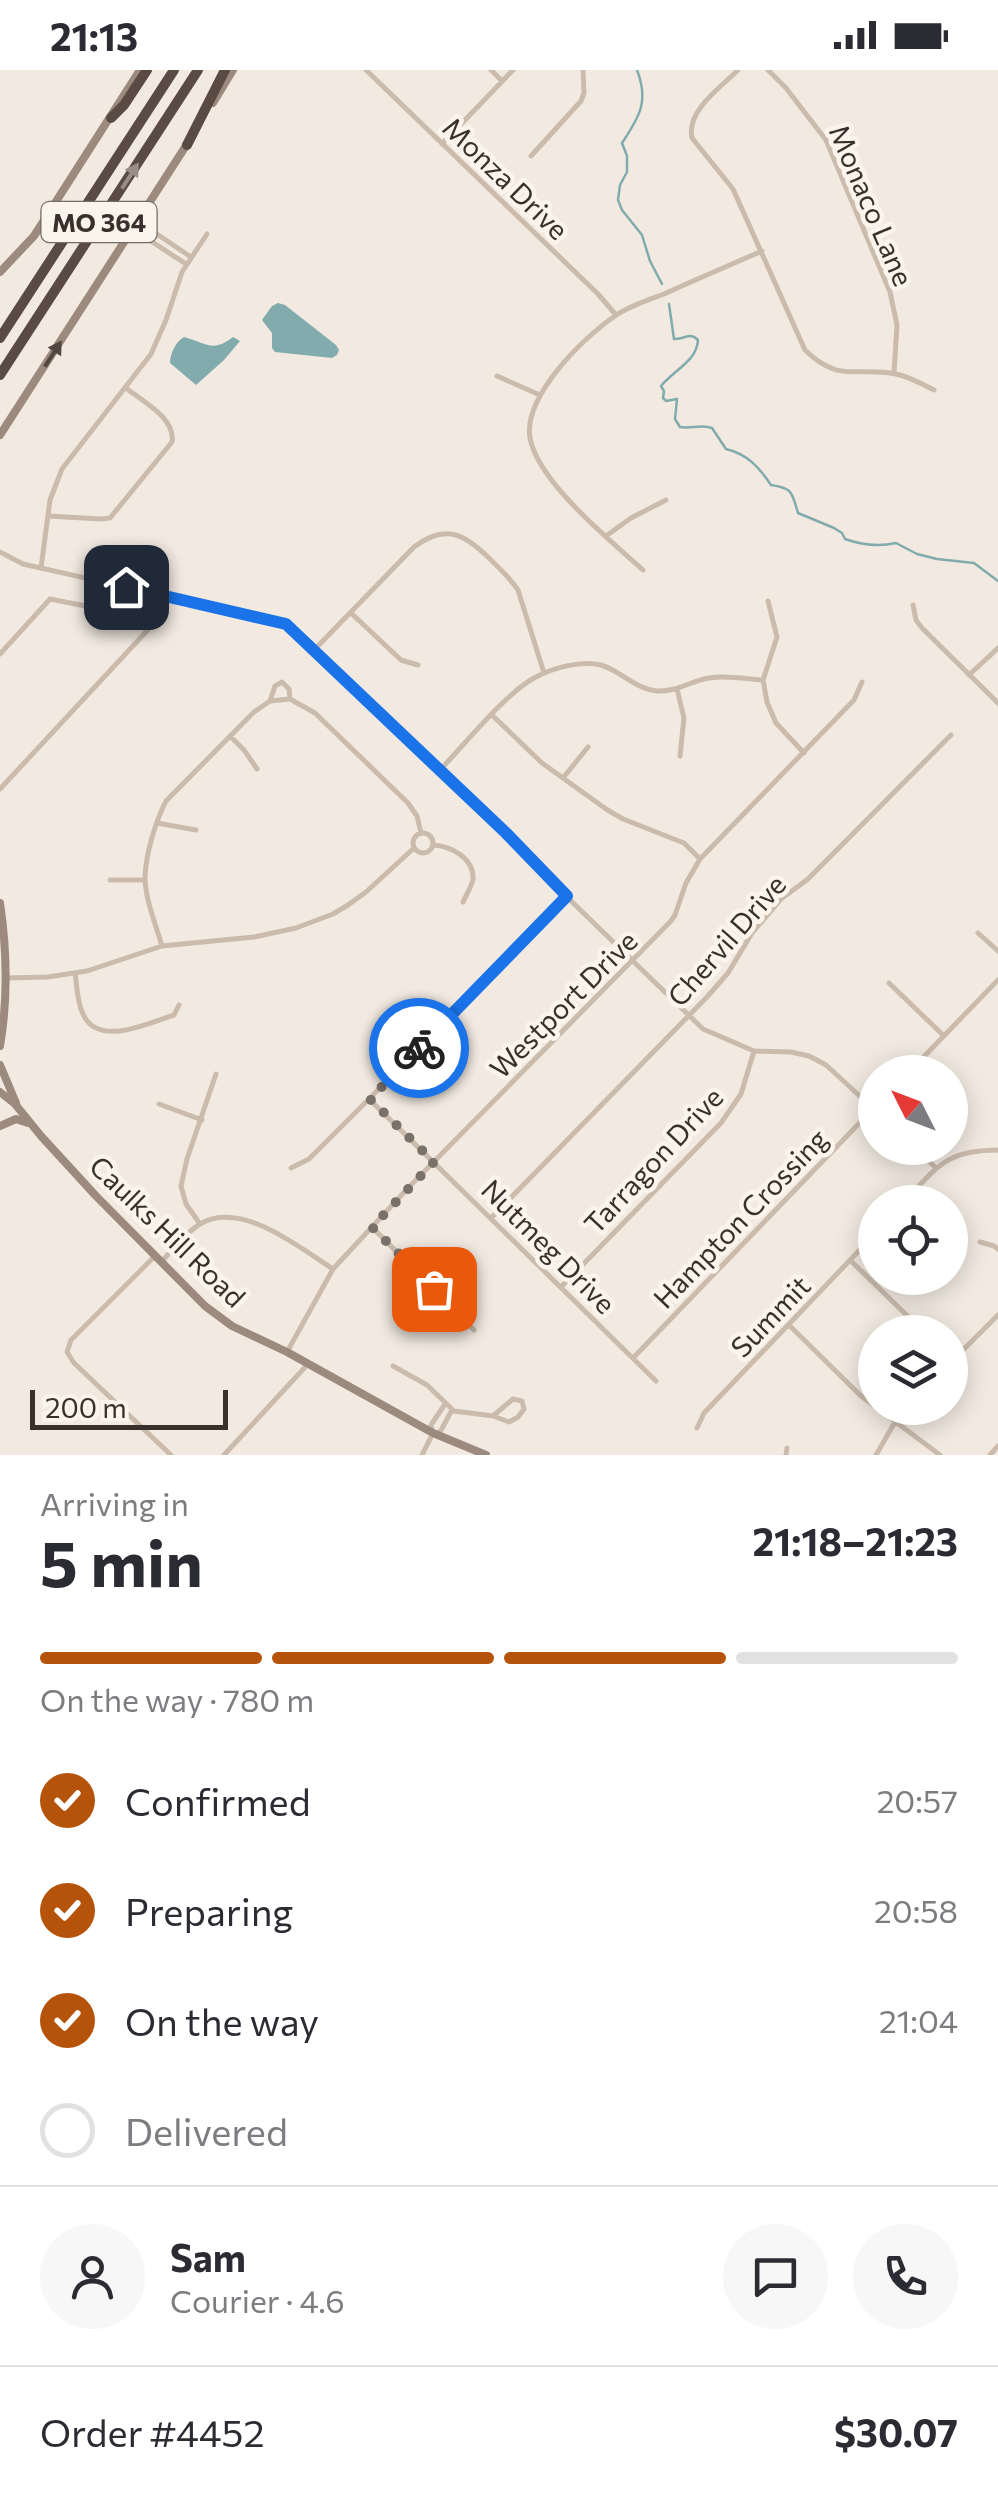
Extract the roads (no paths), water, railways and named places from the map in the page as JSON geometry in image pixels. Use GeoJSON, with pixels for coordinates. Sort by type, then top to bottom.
{"type":"FeatureCollection","features":[{"type":"Feature","properties":{"kind":"highway"},"geometry":{"type":"LineString","coordinates":[[111,118],[124,105],[144,70]]}},
{"type":"Feature","properties":{"kind":"highway","name":"MO 364"},"geometry":{"type":"LineString","coordinates":[[0,338],[174,70]]}},
{"type":"Feature","properties":{"kind":"highway","name":"MO 364"},"geometry":{"type":"LineString","coordinates":[[0,375],[198,70]]}},
{"type":"Feature","properties":{"kind":"highway"},"geometry":{"type":"LineString","coordinates":[[187,144],[225,70]]}},
{"type":"Feature","properties":{"kind":"main road"},"geometry":{"type":"LineString","coordinates":[[0,436],[233,70]]}},
{"type":"Feature","properties":{"kind":"main road"},"geometry":{"type":"LineString","coordinates":[[0,272],[34,236],[111,118]]}},
{"type":"Feature","properties":{"kind":"main road"},"geometry":{"type":"LineString","coordinates":[[0,903],[6,978],[0,1046]]}},
{"type":"Feature","properties":{"kind":"main road"},"geometry":{"type":"LineString","coordinates":[[0,1065],[21,1111]]}},
{"type":"Feature","properties":{"kind":"main road","name":"Caulks Hill Road"},"geometry":{"type":"LineString","coordinates":[[0,1092],[205,1306],[232,1326],[433,1433],[486,1455]]}},
{"type":"Feature","properties":{"kind":"main road"},"geometry":{"type":"LineString","coordinates":[[0,1126],[16,1119],[32,1125]]}},
{"type":"Feature","properties":{"kind":"street","name":"Monza Drive"},"geometry":{"type":"LineString","coordinates":[[366,70],[616,315]]}},
{"type":"Feature","properties":{"kind":"street"},"geometry":{"type":"LineString","coordinates":[[491,70],[502,80]]}},
{"type":"Feature","properties":{"kind":"street"},"geometry":{"type":"LineString","coordinates":[[442,144],[513,70]]}},
{"type":"Feature","properties":{"kind":"street"},"geometry":{"type":"LineString","coordinates":[[531,156],[582,101],[583,70]]}},
{"type":"Feature","properties":{"kind":"street"},"geometry":{"type":"LineString","coordinates":[[738,70],[698,111],[690,129],[696,146],[733,189],[805,350],[818,363],[842,372],[894,374],[934,390]]}},
{"type":"Feature","properties":{"kind":"street","name":"Monaco Lane"},"geometry":{"type":"LineString","coordinates":[[768,70],[826,140],[890,292],[898,325],[894,374]]}},
{"type":"Feature","properties":{"kind":"street"},"geometry":{"type":"LineString","coordinates":[[136,226],[191,257]]}},
{"type":"Feature","properties":{"kind":"street"},"geometry":{"type":"LineString","coordinates":[[136,226],[186,264]]}},
{"type":"Feature","properties":{"kind":"street"},"geometry":{"type":"LineString","coordinates":[[42,568],[52,493],[66,462],[156,344],[186,264],[207,234]]}},
{"type":"Feature","properties":{"kind":"street"},"geometry":{"type":"LineString","coordinates":[[644,570],[545,472],[530,438],[540,396],[573,353],[616,315],[762,250]]}},
{"type":"Feature","properties":{"kind":"street"},"geometry":{"type":"LineString","coordinates":[[498,376],[540,396]]}},
{"type":"Feature","properties":{"kind":"street"},"geometry":{"type":"LineString","coordinates":[[48,516],[110,518],[172,442],[173,431],[167,422],[126,388]]}},
{"type":"Feature","properties":{"kind":"street"},"geometry":{"type":"LineString","coordinates":[[606,536],[630,518],[666,500]]}},
{"type":"Feature","properties":{"kind":"street"},"geometry":{"type":"LineString","coordinates":[[314,650],[414,547],[428,536],[444,533],[475,544],[518,590],[544,672]]}},
{"type":"Feature","properties":{"kind":"street"},"geometry":{"type":"LineString","coordinates":[[0,552],[22,564],[286,624],[703,1029],[754,1050],[790,1052],[826,1065],[858,1094]]}},
{"type":"Feature","properties":{"kind":"street"},"geometry":{"type":"LineString","coordinates":[[0,654],[50,599],[158,620],[0,789]]}},
{"type":"Feature","properties":{"kind":"street"},"geometry":{"type":"LineString","coordinates":[[768,602],[777,636],[763,680],[772,714],[804,752]]}},
{"type":"Feature","properties":{"kind":"street"},"geometry":{"type":"LineString","coordinates":[[913,605],[922,628],[998,703]]}},
{"type":"Feature","properties":{"kind":"street"},"geometry":{"type":"LineString","coordinates":[[351,612],[401,660],[418,666]]}},
{"type":"Feature","properties":{"kind":"street"},"geometry":{"type":"LineString","coordinates":[[969,675],[998,648]]}},
{"type":"Feature","properties":{"kind":"street"},"geometry":{"type":"LineString","coordinates":[[440,770],[492,715],[544,672],[598,664],[640,687],[656,691],[678,690],[710,678],[763,680]]}},
{"type":"Feature","properties":{"kind":"street"},"geometry":{"type":"LineString","coordinates":[[270,701],[275,686],[282,682],[290,699]]}},
{"type":"Feature","properties":{"kind":"street","name":"Westport Drive"},"geometry":{"type":"LineString","coordinates":[[287,1352],[333,1269],[675,916],[686,882],[700,859],[854,700],[862,682]]}},
{"type":"Feature","properties":{"kind":"street"},"geometry":{"type":"LineString","coordinates":[[678,690],[684,718],[680,756]]}},
{"type":"Feature","properties":{"kind":"street"},"geometry":{"type":"LineString","coordinates":[[162,946],[145,880],[156,823],[166,802],[254,712],[270,701],[290,699],[315,713],[408,803],[417,816],[421,833]]}},
{"type":"Feature","properties":{"kind":"street"},"geometry":{"type":"LineString","coordinates":[[492,715],[563,778],[624,820],[684,842],[700,859]]}},
{"type":"Feature","properties":{"kind":"street","name":"Chervil Drive"},"geometry":{"type":"LineString","coordinates":[[492,1217],[728,973],[752,933],[782,899],[808,879],[951,735]]}},
{"type":"Feature","properties":{"kind":"street"},"geometry":{"type":"LineString","coordinates":[[230,736],[257,769]]}},
{"type":"Feature","properties":{"kind":"street"},"geometry":{"type":"LineString","coordinates":[[563,778],[588,747]]}},
{"type":"Feature","properties":{"kind":"street"},"geometry":{"type":"LineString","coordinates":[[156,823],[196,830]]}},
{"type":"Feature","properties":{"kind":"street"},"geometry":{"type":"LineString","coordinates":[[421,833],[431,836],[434,845]]}},
{"type":"Feature","properties":{"kind":"street"},"geometry":{"type":"LineString","coordinates":[[421,833],[414,838],[414,848],[419,853],[426,853],[434,845]]}},
{"type":"Feature","properties":{"kind":"street"},"geometry":{"type":"LineString","coordinates":[[434,845],[454,849],[466,860],[473,874],[463,902]]}},
{"type":"Feature","properties":{"kind":"street"},"geometry":{"type":"LineString","coordinates":[[6,978],[75,973],[162,946],[254,937],[334,917],[414,848]]}},
{"type":"Feature","properties":{"kind":"street"},"geometry":{"type":"LineString","coordinates":[[110,880],[145,880]]}},
{"type":"Feature","properties":{"kind":"street"},"geometry":{"type":"LineString","coordinates":[[291,1168],[309,1159],[370,1099],[567,896]]}},
{"type":"Feature","properties":{"kind":"street"},"geometry":{"type":"LineString","coordinates":[[978,932],[998,951]]}},
{"type":"Feature","properties":{"kind":"street"},"geometry":{"type":"LineString","coordinates":[[75,973],[83,1015],[103,1031],[118,1032],[174,1016],[179,1005]]}},
{"type":"Feature","properties":{"kind":"street"},"geometry":{"type":"LineString","coordinates":[[925,1055],[998,980]]}},
{"type":"Feature","properties":{"kind":"street"},"geometry":{"type":"LineString","coordinates":[[889,983],[944,1036]]}},
{"type":"Feature","properties":{"kind":"street","name":"Tarragon Drive"},"geometry":{"type":"LineString","coordinates":[[562,1286],[732,1109],[741,1094],[754,1050]]}},
{"type":"Feature","properties":{"kind":"street"},"geometry":{"type":"LineString","coordinates":[[200,1224],[186,1204],[181,1186],[216,1074]]}},
{"type":"Feature","properties":{"kind":"street","name":"Nutmeg Drive"},"geometry":{"type":"LineString","coordinates":[[370,1099],[656,1381]]}},
{"type":"Feature","properties":{"kind":"street"},"geometry":{"type":"LineString","coordinates":[[159,1104],[202,1120]]}},
{"type":"Feature","properties":{"kind":"street","name":"Hampton Crossing"},"geometry":{"type":"LineString","coordinates":[[633,1358],[858,1126]]}},
{"type":"Feature","properties":{"kind":"street"},"geometry":{"type":"LineString","coordinates":[[920,1185],[936,1168],[959,1154],[998,1150]]}},
{"type":"Feature","properties":{"kind":"street"},"geometry":{"type":"LineString","coordinates":[[933,1165],[936,1168]]}},
{"type":"Feature","properties":{"kind":"street"},"geometry":{"type":"LineString","coordinates":[[171,1455],[74,1363],[67,1352],[71,1340],[200,1224],[219,1218],[247,1220],[280,1235],[333,1269]]}},
{"type":"Feature","properties":{"kind":"street"},"geometry":{"type":"LineString","coordinates":[[372,1227],[474,1330]]}},
{"type":"Feature","properties":{"kind":"street"},"geometry":{"type":"LineString","coordinates":[[980,1242],[998,1249]]}},
{"type":"Feature","properties":{"kind":"street","name":"Summit"},"geometry":{"type":"LineString","coordinates":[[697,1428],[704,1413],[858,1253]]}},
{"type":"Feature","properties":{"kind":"street"},"geometry":{"type":"LineString","coordinates":[[851,1261],[907,1315]]}},
{"type":"Feature","properties":{"kind":"street"},"geometry":{"type":"LineString","coordinates":[[968,1343],[998,1314]]}},
{"type":"Feature","properties":{"kind":"street"},"geometry":{"type":"LineString","coordinates":[[789,1325],[858,1393]]}},
{"type":"Feature","properties":{"kind":"street"},"geometry":{"type":"LineString","coordinates":[[224,1455],[308,1364]]}},
{"type":"Feature","properties":{"kind":"street"},"geometry":{"type":"LineString","coordinates":[[393,1366],[427,1385],[452,1410],[462,1413],[509,1422],[524,1409],[522,1401],[513,1399],[492,1416]]}},
{"type":"Feature","properties":{"kind":"street"},"geometry":{"type":"LineString","coordinates":[[422,1455],[433,1433],[431,1426],[445,1404]]}},
{"type":"Feature","properties":{"kind":"street"},"geometry":{"type":"LineString","coordinates":[[433,1433],[440,1432],[452,1410]]}},
{"type":"Feature","properties":{"kind":"street"},"geometry":{"type":"LineString","coordinates":[[876,1455],[894,1425]]}},
{"type":"Feature","properties":{"kind":"street"},"geometry":{"type":"LineString","coordinates":[[900,1425],[940,1455]]}},
{"type":"Feature","properties":{"kind":"street"},"geometry":{"type":"LineString","coordinates":[[990,1455],[998,1446]]}},
{"type":"Feature","properties":{"kind":"water"},"geometry":{"type":"Polygon","coordinates":[[[278,303],[336,345],[337,355],[332,358],[275,352],[272,333],[262,320],[278,303]]]}},
{"type":"Feature","properties":{"kind":"water"},"geometry":{"type":"Polygon","coordinates":[[[184,337],[209,345],[220,345],[233,337],[240,341],[196,385],[170,363],[174,348],[184,337]]]}},
{"type":"Feature","properties":{"kind":"waterway"},"geometry":{"type":"LineString","coordinates":[[637,70],[642,100],[638,116],[622,143],[627,172],[618,200],[642,235],[662,284]]}},
{"type":"Feature","properties":{"kind":"waterway"},"geometry":{"type":"LineString","coordinates":[[669,304],[674,339],[689,336],[698,340],[689,360],[661,386],[666,401],[677,399],[675,419],[680,427],[712,428],[726,449],[752,462],[771,485],[790,493],[798,513],[834,528],[845,539],[870,545],[896,543],[917,554],[974,563],[998,581]]}}]}
